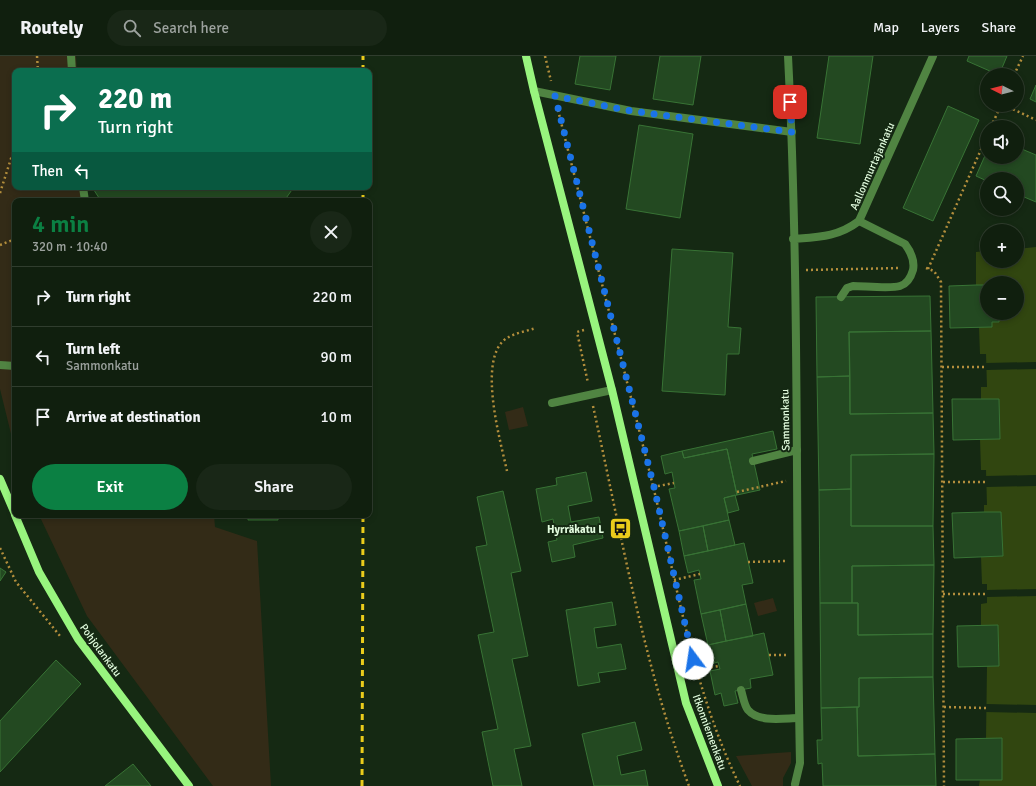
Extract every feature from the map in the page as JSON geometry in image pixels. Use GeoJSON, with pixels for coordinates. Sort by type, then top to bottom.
{"type":"FeatureCollection","features":[{"type":"Feature","properties":{"kind":"main road","name":"Itkonniemenkatu"},"geometry":{"type":"LineString","coordinates":[[526,56],[612,390],[686,703],[718,786]]}},
{"type":"Feature","properties":{"kind":"main road","name":"Pohjolankatu"},"geometry":{"type":"LineString","coordinates":[[0,479],[12,508]]}},
{"type":"Feature","properties":{"kind":"main road","name":"Pohjolankatu"},"geometry":{"type":"LineString","coordinates":[[16,518],[39,572],[78,638],[189,786]]}},
{"type":"Feature","properties":{"kind":"street"},"geometry":{"type":"LineString","coordinates":[[71,56],[72,68]]}},
{"type":"Feature","properties":{"kind":"street","name":"Sammonkatu"},"geometry":{"type":"LineString","coordinates":[[788,56],[792,132],[797,450],[800,763],[796,785]]}},
{"type":"Feature","properties":{"kind":"street","name":"Aallonmurtajankatu"},"geometry":{"type":"LineString","coordinates":[[793,239],[822,237],[837,234],[848,230],[859,222],[934,56]]}},
{"type":"Feature","properties":{"kind":"street"},"geometry":{"type":"LineString","coordinates":[[534,91],[631,111],[792,132]]}},
{"type":"Feature","properties":{"kind":"street"},"geometry":{"type":"LineString","coordinates":[[841,297],[847,288],[853,286],[899,286],[907,282],[911,276],[913,268],[913,258],[910,250],[905,244],[859,222]]}},
{"type":"Feature","properties":{"kind":"street"},"geometry":{"type":"LineString","coordinates":[[0,366],[12,366]]}},
{"type":"Feature","properties":{"kind":"street"},"geometry":{"type":"LineString","coordinates":[[552,403],[612,390]]}},
{"type":"Feature","properties":{"kind":"street"},"geometry":{"type":"LineString","coordinates":[[754,461],[797,450]]}},
{"type":"Feature","properties":{"kind":"street"},"geometry":{"type":"LineString","coordinates":[[742,690],[745,704],[748,710],[754,715],[762,718],[799,718]]}},
{"type":"Feature","properties":{"kind":"path"},"geometry":{"type":"LineString","coordinates":[[37,56],[38,68]]}},
{"type":"Feature","properties":{"kind":"path"},"geometry":{"type":"LineString","coordinates":[[545,56],[654,487],[674,580],[696,670],[714,728],[740,786]]}},
{"type":"Feature","properties":{"kind":"path"},"geometry":{"type":"LineString","coordinates":[[1017,68],[1023,56]]}},
{"type":"Feature","properties":{"kind":"path"},"geometry":{"type":"LineString","coordinates":[[1019,112],[1036,120]]}},
{"type":"Feature","properties":{"kind":"path"},"geometry":{"type":"LineString","coordinates":[[928,269],[980,152]]}},
{"type":"Feature","properties":{"kind":"path"},"geometry":{"type":"LineString","coordinates":[[0,193],[12,155]]}},
{"type":"Feature","properties":{"kind":"path"},"geometry":{"type":"LineString","coordinates":[[0,245],[12,240]]}},
{"type":"Feature","properties":{"kind":"path"},"geometry":{"type":"LineString","coordinates":[[794,271],[913,268],[928,269],[934,271],[941,282],[944,786]]}},
{"type":"Feature","properties":{"kind":"path"},"geometry":{"type":"LineString","coordinates":[[596,327],[577,332],[644,643],[666,720],[689,786]]}},
{"type":"Feature","properties":{"kind":"path"},"geometry":{"type":"LineString","coordinates":[[508,471],[493,403],[492,379],[495,358],[498,348],[507,338],[536,328]]}},
{"type":"Feature","properties":{"kind":"path"},"geometry":{"type":"LineString","coordinates":[[942,367],[986,367]]}},
{"type":"Feature","properties":{"kind":"path"},"geometry":{"type":"LineString","coordinates":[[737,492],[788,481]]}},
{"type":"Feature","properties":{"kind":"path"},"geometry":{"type":"LineString","coordinates":[[943,482],[986,482]]}},
{"type":"Feature","properties":{"kind":"path"},"geometry":{"type":"LineString","coordinates":[[654,487],[674,483]]}},
{"type":"Feature","properties":{"kind":"path"},"geometry":{"type":"LineString","coordinates":[[748,562],[789,561]]}},
{"type":"Feature","properties":{"kind":"path"},"geometry":{"type":"LineString","coordinates":[[674,580],[700,574]]}},
{"type":"Feature","properties":{"kind":"path"},"geometry":{"type":"LineString","coordinates":[[943,594],[987,594]]}},
{"type":"Feature","properties":{"kind":"path"},"geometry":{"type":"LineString","coordinates":[[769,655],[790,655]]}},
{"type":"Feature","properties":{"kind":"path"},"geometry":{"type":"LineString","coordinates":[[696,670],[719,666]]}},
{"type":"Feature","properties":{"kind":"path"},"geometry":{"type":"LineString","coordinates":[[944,707],[986,708]]}},
{"type":"Feature","properties":{"kind":"shaded area"},"geometry":{"type":"Polygon","coordinates":[[[0,56],[76,56],[77,68],[12,68],[12,190],[83,190],[84,198],[12,198],[12,438],[0,389],[0,56]]]}},
{"type":"Feature","properties":{"kind":"shaded area"},"geometry":{"type":"Polygon","coordinates":[[[1036,247],[1036,786],[979,786],[986,738],[987,666],[999,666],[998,626],[981,626],[981,604],[987,603],[987,584],[982,584],[981,557],[1003,556],[1001,512],[984,512],[984,505],[987,505],[986,470],[981,470],[980,439],[1000,439],[999,399],[981,399],[981,387],[987,387],[986,354],[980,354],[979,327],[992,327],[992,322],[999,322],[999,320],[1024,320],[1024,276],[980,276],[980,285],[976,285],[976,252],[980,252],[980,268],[1024,268],[1024,248],[1036,247]]]}},
{"type":"Feature","properties":{"kind":"shaded area"},"geometry":{"type":"Polygon","coordinates":[[[523,407],[528,426],[509,430],[505,412],[523,407]]]}},
{"type":"Feature","properties":{"kind":"shaded area"},"geometry":{"type":"Polygon","coordinates":[[[40,518],[214,518],[215,527],[257,541],[271,786],[213,786],[87,616],[40,518]]]}},
{"type":"Feature","properties":{"kind":"shaded area"},"geometry":{"type":"Polygon","coordinates":[[[773,598],[777,611],[758,616],[754,603],[773,598]]]}},
{"type":"Feature","properties":{"kind":"shaded area"},"geometry":{"type":"Polygon","coordinates":[[[791,752],[791,763],[783,778],[783,786],[752,786],[736,756],[791,752]]]}},
{"type":"Feature","properties":{"kind":"pier"},"geometry":{"type":"Polygon","coordinates":[[[1036,362],[1036,369],[986,370],[986,363],[1036,362]]]}},
{"type":"Feature","properties":{"kind":"pier"},"geometry":{"type":"Polygon","coordinates":[[[1036,475],[1036,486],[986,487],[986,476],[1036,475]]]}},
{"type":"Feature","properties":{"kind":"pier"},"geometry":{"type":"Polygon","coordinates":[[[1036,589],[1036,596],[987,597],[987,590],[1036,589]]]}},
{"type":"Feature","properties":{"kind":"pier"},"geometry":{"type":"Polygon","coordinates":[[[986,704],[1036,705],[1036,713],[986,712],[986,704]]]}},
{"type":"Feature","properties":{"kind":"building"},"geometry":{"type":"Polygon","coordinates":[[[580,56],[616,56],[610,90],[575,84],[580,56]]]}},
{"type":"Feature","properties":{"kind":"building"},"geometry":{"type":"Polygon","coordinates":[[[660,56],[701,56],[693,105],[653,99],[660,56]]]}},
{"type":"Feature","properties":{"kind":"building"},"geometry":{"type":"Polygon","coordinates":[[[829,56],[873,56],[860,144],[817,138],[829,56]]]}},
{"type":"Feature","properties":{"kind":"building"},"geometry":{"type":"Polygon","coordinates":[[[969,56],[1007,56],[1002,68],[983,68],[967,61],[969,56]]]}},
{"type":"Feature","properties":{"kind":"building"},"geometry":{"type":"Polygon","coordinates":[[[1036,85],[1036,102],[1030,99],[1036,85]]]}},
{"type":"Feature","properties":{"kind":"building"},"geometry":{"type":"Polygon","coordinates":[[[948,106],[979,120],[933,221],[903,208],[948,106]]]}},
{"type":"Feature","properties":{"kind":"building"},"geometry":{"type":"Polygon","coordinates":[[[639,125],[693,134],[680,218],[626,209],[639,125]]]}},
{"type":"Feature","properties":{"kind":"building"},"geometry":{"type":"Polygon","coordinates":[[[1024,150],[1036,155],[1036,202],[1024,197],[1024,172],[980,172],[980,178],[976,176],[981,164],[1024,164],[1024,150]]]}},
{"type":"Feature","properties":{"kind":"building"},"geometry":{"type":"Polygon","coordinates":[[[94,190],[292,190],[286,198],[99,198],[94,190]]]}},
{"type":"Feature","properties":{"kind":"building"},"geometry":{"type":"Polygon","coordinates":[[[672,249],[733,253],[728,327],[741,328],[739,354],[727,354],[725,395],[662,391],[672,249]]]}},
{"type":"Feature","properties":{"kind":"building"},"geometry":{"type":"Polygon","coordinates":[[[980,285],[980,320],[999,320],[999,322],[992,322],[992,327],[950,328],[949,286],[980,285]]]}},
{"type":"Feature","properties":{"kind":"building"},"geometry":{"type":"Polygon","coordinates":[[[930,296],[931,331],[849,332],[850,376],[817,377],[816,297],[930,296]]]}},
{"type":"Feature","properties":{"kind":"building"},"geometry":{"type":"Polygon","coordinates":[[[931,331],[933,413],[850,414],[849,332],[931,331]]]}},
{"type":"Feature","properties":{"kind":"building"},"geometry":{"type":"Polygon","coordinates":[[[850,376],[850,414],[933,413],[934,454],[851,455],[851,489],[819,490],[817,377],[850,376]]]}},
{"type":"Feature","properties":{"kind":"building"},"geometry":{"type":"Polygon","coordinates":[[[952,399],[999,399],[1000,439],[953,440],[952,399]]]}},
{"type":"Feature","properties":{"kind":"building"},"geometry":{"type":"Polygon","coordinates":[[[773,431],[777,449],[752,454],[760,490],[737,495],[727,449],[684,458],[682,451],[773,431]]]}},
{"type":"Feature","properties":{"kind":"building"},"geometry":{"type":"Polygon","coordinates":[[[727,449],[737,495],[724,498],[729,520],[679,531],[669,489],[675,488],[672,472],[665,474],[661,456],[682,451],[684,458],[727,449]]]}},
{"type":"Feature","properties":{"kind":"building"},"geometry":{"type":"Polygon","coordinates":[[[934,454],[933,526],[851,526],[851,455],[934,454]]]}},
{"type":"Feature","properties":{"kind":"building"},"geometry":{"type":"Polygon","coordinates":[[[586,472],[592,501],[568,506],[571,522],[599,517],[603,538],[573,545],[575,557],[552,562],[548,542],[557,540],[553,519],[542,522],[536,489],[557,485],[556,478],[586,472]]]}},
{"type":"Feature","properties":{"kind":"building"},"geometry":{"type":"Polygon","coordinates":[[[851,489],[851,526],[933,526],[934,565],[852,566],[852,603],[820,603],[819,490],[851,489]]]}},
{"type":"Feature","properties":{"kind":"building"},"geometry":{"type":"Polygon","coordinates":[[[503,491],[521,571],[511,573],[528,656],[512,659],[531,746],[514,749],[522,786],[493,786],[482,732],[498,729],[478,635],[494,632],[476,547],[487,545],[477,497],[503,491]]]}},
{"type":"Feature","properties":{"kind":"building"},"geometry":{"type":"Polygon","coordinates":[[[735,495],[739,510],[728,513],[724,498],[735,495]]]}},
{"type":"Feature","properties":{"kind":"building"},"geometry":{"type":"Polygon","coordinates":[[[1001,512],[1003,556],[954,558],[952,513],[1001,512]]]}},
{"type":"Feature","properties":{"kind":"building"},"geometry":{"type":"Polygon","coordinates":[[[248,518],[278,518],[278,520],[248,520],[248,518]]]}},
{"type":"Feature","properties":{"kind":"building"},"geometry":{"type":"Polygon","coordinates":[[[729,520],[735,545],[708,551],[703,526],[729,520]]]}},
{"type":"Feature","properties":{"kind":"building"},"geometry":{"type":"Polygon","coordinates":[[[703,526],[708,551],[684,556],[679,531],[703,526]]]}},
{"type":"Feature","properties":{"kind":"building"},"geometry":{"type":"Polygon","coordinates":[[[744,543],[753,583],[742,585],[746,604],[701,614],[694,580],[701,579],[699,570],[688,573],[684,556],[744,543]]]}},
{"type":"Feature","properties":{"kind":"building"},"geometry":{"type":"Polygon","coordinates":[[[934,565],[933,634],[858,635],[858,603],[852,603],[852,566],[934,565]]]}},
{"type":"Feature","properties":{"kind":"building"},"geometry":{"type":"Polygon","coordinates":[[[0,568],[6,572],[0,581],[0,568]]]}},
{"type":"Feature","properties":{"kind":"building"},"geometry":{"type":"Polygon","coordinates":[[[612,602],[616,625],[594,628],[597,648],[621,644],[626,669],[598,673],[600,682],[578,686],[566,610],[612,602]]]}},
{"type":"Feature","properties":{"kind":"building"},"geometry":{"type":"Polygon","coordinates":[[[820,603],[858,603],[858,635],[933,634],[933,677],[859,678],[859,707],[821,708],[820,603]]]}},
{"type":"Feature","properties":{"kind":"building"},"geometry":{"type":"Polygon","coordinates":[[[746,604],[753,636],[726,641],[720,610],[746,604]]]}},
{"type":"Feature","properties":{"kind":"building"},"geometry":{"type":"Polygon","coordinates":[[[720,610],[726,641],[708,645],[701,614],[720,610]]]}},
{"type":"Feature","properties":{"kind":"building"},"geometry":{"type":"Polygon","coordinates":[[[998,625],[999,666],[958,667],[957,626],[998,625]]]}},
{"type":"Feature","properties":{"kind":"building"},"geometry":{"type":"Polygon","coordinates":[[[764,633],[773,675],[750,679],[751,688],[735,691],[738,703],[724,706],[721,693],[715,695],[710,671],[720,669],[718,662],[707,665],[703,646],[764,633]]]}},
{"type":"Feature","properties":{"kind":"building"},"geometry":{"type":"Polygon","coordinates":[[[56,660],[81,684],[0,772],[0,721],[56,660]]]}},
{"type":"Feature","properties":{"kind":"building"},"geometry":{"type":"Polygon","coordinates":[[[933,677],[935,754],[858,756],[857,707],[859,707],[859,678],[933,677]]]}},
{"type":"Feature","properties":{"kind":"building"},"geometry":{"type":"Polygon","coordinates":[[[857,707],[858,756],[935,754],[936,786],[823,786],[822,763],[818,764],[817,740],[822,740],[821,708],[857,707]]]}},
{"type":"Feature","properties":{"kind":"building"},"geometry":{"type":"Polygon","coordinates":[[[635,722],[642,750],[617,756],[621,775],[645,770],[648,786],[594,786],[582,734],[635,722]]]}},
{"type":"Feature","properties":{"kind":"building"},"geometry":{"type":"Polygon","coordinates":[[[1002,738],[1002,780],[956,780],[956,739],[1002,738]]]}},
{"type":"Feature","properties":{"kind":"building"},"geometry":{"type":"Polygon","coordinates":[[[133,764],[151,786],[105,786],[133,764]]]}},
{"type":"Feature","properties":{"kind":"railway"},"geometry":{"type":"LineString","coordinates":[[363,56],[363,68]]}},
{"type":"Feature","properties":{"kind":"railway"},"geometry":{"type":"LineString","coordinates":[[363,190],[363,198]]}},
{"type":"Feature","properties":{"kind":"railway"},"geometry":{"type":"LineString","coordinates":[[362,786],[363,518]]}},
{"type":"Feature","properties":{"kind":"place","name":"Hyrräkatu L"},"geometry":{"type":"Point","coordinates":[620,529]}},
{"type":"Feature","properties":{"kind":"route"},"geometry":{"type":"LineString","coordinates":[[693,659],[666,546],[654,487],[611,323],[555,96],[631,111],[792,132],[790,102]]}}]}
